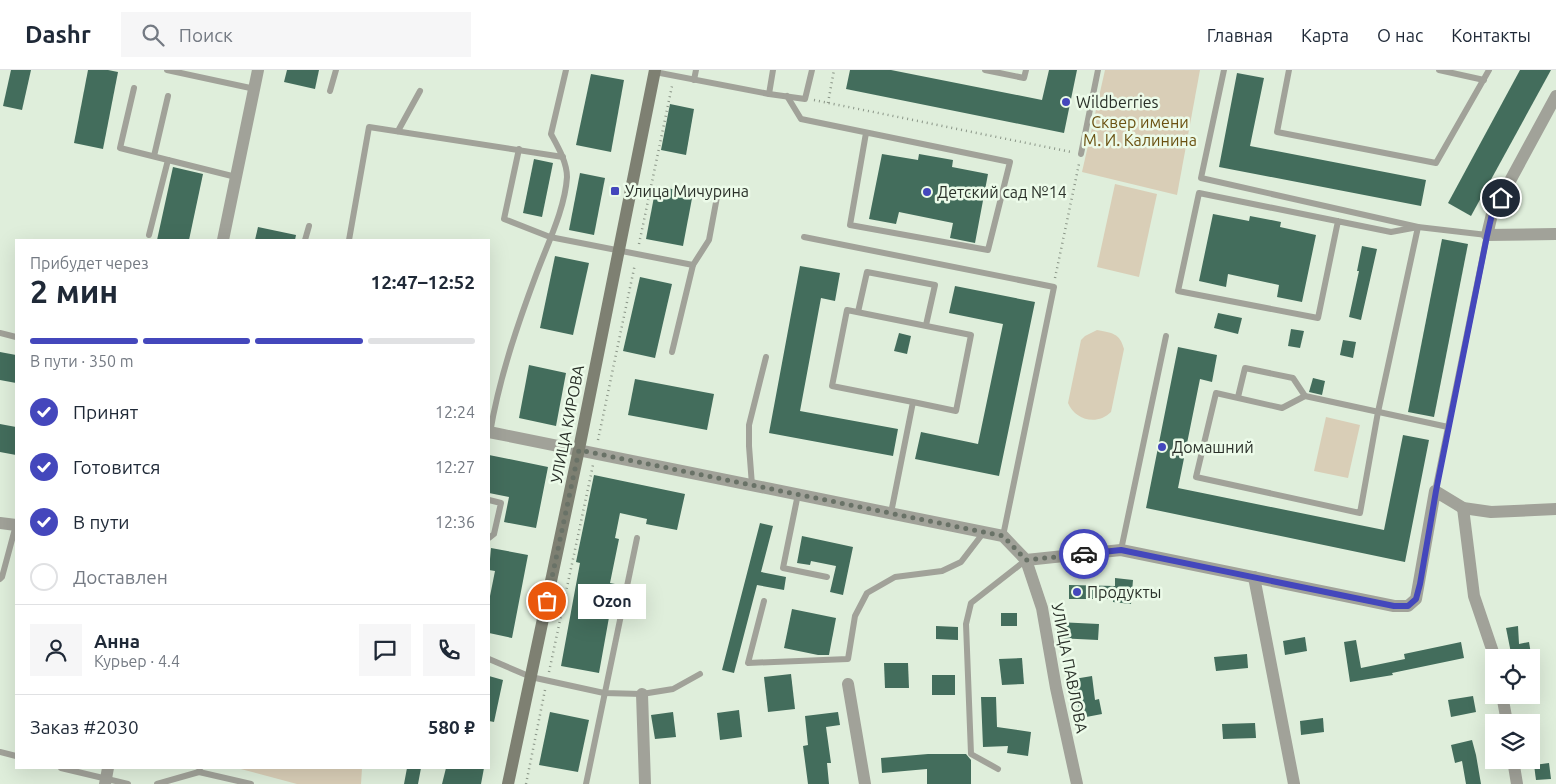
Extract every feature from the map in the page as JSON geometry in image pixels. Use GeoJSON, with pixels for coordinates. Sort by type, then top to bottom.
{"type":"FeatureCollection","features":[{"type":"Feature","properties":{"kind":"main road","name":"УЛИЦА КИРОВА"},"geometry":{"type":"LineString","coordinates":[[508,784],[579,450],[655,71]]}},
{"type":"Feature","properties":{"kind":"street"},"geometry":{"type":"LineString","coordinates":[[223,239],[258,70]]}},
{"type":"Feature","properties":{"kind":"street"},"geometry":{"type":"LineString","coordinates":[[1556,96],[1492,214],[1487,236],[1556,234]]}},
{"type":"Feature","properties":{"kind":"street"},"geometry":{"type":"LineString","coordinates":[[490,433],[1003,536],[1026,560],[1121,550],[1394,606],[1408,606],[1416,599],[1436,491],[1463,508],[1491,512],[1556,509]]}},
{"type":"Feature","properties":{"kind":"street"},"geometry":{"type":"LineString","coordinates":[[1463,508],[1474,596],[1492,649]]}},
{"type":"Feature","properties":{"kind":"street"},"geometry":{"type":"LineString","coordinates":[[0,522],[15,525]]}},
{"type":"Feature","properties":{"kind":"street","name":"УЛИЦА ПАВЛОВА"},"geometry":{"type":"LineString","coordinates":[[1026,560],[1042,608],[1056,688],[1077,784]]}},
{"type":"Feature","properties":{"kind":"street"},"geometry":{"type":"LineString","coordinates":[[1254,576],[1294,784]]}},
{"type":"Feature","properties":{"kind":"street"},"geometry":{"type":"LineString","coordinates":[[848,684],[865,784]]}},
{"type":"Feature","properties":{"kind":"street"},"geometry":{"type":"LineString","coordinates":[[642,694],[645,784]]}},
{"type":"Feature","properties":{"kind":"street"},"geometry":{"type":"LineString","coordinates":[[1514,769],[1517,784]]}},
{"type":"Feature","properties":{"kind":"lane"},"geometry":{"type":"LineString","coordinates":[[167,70],[254,89]]}},
{"type":"Feature","properties":{"kind":"lane"},"geometry":{"type":"LineString","coordinates":[[330,91],[336,70]]}},
{"type":"Feature","properties":{"kind":"lane"},"geometry":{"type":"LineString","coordinates":[[490,428],[495,404],[523,311],[550,237],[558,221],[567,176],[563,157],[551,134],[566,70]]}},
{"type":"Feature","properties":{"kind":"lane"},"geometry":{"type":"LineString","coordinates":[[694,80],[696,70]]}},
{"type":"Feature","properties":{"kind":"lane"},"geometry":{"type":"LineString","coordinates":[[768,94],[773,70]]}},
{"type":"Feature","properties":{"kind":"lane"},"geometry":{"type":"LineString","coordinates":[[655,71],[768,94],[805,98],[812,70]]}},
{"type":"Feature","properties":{"kind":"lane"},"geometry":{"type":"LineString","coordinates":[[985,70],[1024,78],[1026,70]]}},
{"type":"Feature","properties":{"kind":"lane"},"geometry":{"type":"LineString","coordinates":[[1081,154],[1098,70]]}},
{"type":"Feature","properties":{"kind":"lane"},"geometry":{"type":"LineString","coordinates":[[1224,70],[1201,178],[1418,227],[1487,236],[1436,491]]}},
{"type":"Feature","properties":{"kind":"lane"},"geometry":{"type":"LineString","coordinates":[[1289,70],[1277,132],[1436,163],[1489,70]]}},
{"type":"Feature","properties":{"kind":"lane"},"geometry":{"type":"LineString","coordinates":[[1439,70],[1484,80]]}},
{"type":"Feature","properties":{"kind":"lane"},"geometry":{"type":"LineString","coordinates":[[134,88],[120,148],[236,177]]}},
{"type":"Feature","properties":{"kind":"lane"},"geometry":{"type":"LineString","coordinates":[[398,131],[420,91]]}},
{"type":"Feature","properties":{"kind":"lane"},"geometry":{"type":"LineString","coordinates":[[154,156],[168,96]]}},
{"type":"Feature","properties":{"kind":"lane"},"geometry":{"type":"LineString","coordinates":[[788,96],[801,119],[1010,162],[988,250],[850,225],[866,133]]}},
{"type":"Feature","properties":{"kind":"lane"},"geometry":{"type":"LineString","coordinates":[[349,239],[369,127],[563,157]]}},
{"type":"Feature","properties":{"kind":"lane"},"geometry":{"type":"LineString","coordinates":[[519,149],[504,219],[550,237],[693,265]]}},
{"type":"Feature","properties":{"kind":"lane"},"geometry":{"type":"LineString","coordinates":[[149,235],[168,160]]}},
{"type":"Feature","properties":{"kind":"lane"},"geometry":{"type":"LineString","coordinates":[[1338,221],[1318,318],[1178,291],[1198,192],[1338,221],[1391,232],[1418,227]]}},
{"type":"Feature","properties":{"kind":"lane"},"geometry":{"type":"LineString","coordinates":[[672,352],[693,265],[708,240],[717,197]]}},
{"type":"Feature","properties":{"kind":"lane"},"geometry":{"type":"LineString","coordinates":[[306,239],[308,226]]}},
{"type":"Feature","properties":{"kind":"lane"},"geometry":{"type":"LineString","coordinates":[[1418,227],[1378,412],[1360,513],[1196,478],[1216,393],[1282,408],[1305,396],[1378,412],[1448,427]]}},
{"type":"Feature","properties":{"kind":"lane"},"geometry":{"type":"LineString","coordinates":[[804,237],[1054,287],[1003,536]]}},
{"type":"Feature","properties":{"kind":"lane"},"geometry":{"type":"LineString","coordinates":[[858,312],[867,272],[935,285],[926,325]]}},
{"type":"Feature","properties":{"kind":"lane"},"geometry":{"type":"LineString","coordinates":[[847,310],[926,325],[971,334],[956,411],[832,386],[847,310]]}},
{"type":"Feature","properties":{"kind":"lane"},"geometry":{"type":"LineString","coordinates":[[0,333],[15,337]]}},
{"type":"Feature","properties":{"kind":"lane"},"geometry":{"type":"LineString","coordinates":[[1121,550],[1166,336]]}},
{"type":"Feature","properties":{"kind":"lane"},"geometry":{"type":"LineString","coordinates":[[752,485],[749,425],[766,357]]}},
{"type":"Feature","properties":{"kind":"lane"},"geometry":{"type":"LineString","coordinates":[[1238,397],[1245,368],[1292,378],[1305,396]]}},
{"type":"Feature","properties":{"kind":"lane"},"geometry":{"type":"LineString","coordinates":[[891,513],[913,402]]}},
{"type":"Feature","properties":{"kind":"lane"},"geometry":{"type":"LineString","coordinates":[[798,494],[783,568],[827,577]]}},
{"type":"Feature","properties":{"kind":"lane"},"geometry":{"type":"LineString","coordinates":[[490,500],[501,503],[494,534],[490,537]]}},
{"type":"Feature","properties":{"kind":"lane"},"geometry":{"type":"LineString","coordinates":[[0,579],[15,529]]}},
{"type":"Feature","properties":{"kind":"lane"},"geometry":{"type":"LineString","coordinates":[[764,601],[748,663],[848,659],[855,616],[866,593],[895,577],[942,572],[961,562],[984,532]]}},
{"type":"Feature","properties":{"kind":"lane"},"geometry":{"type":"LineString","coordinates":[[586,784],[637,538]]}},
{"type":"Feature","properties":{"kind":"lane"},"geometry":{"type":"LineString","coordinates":[[998,769],[972,754],[966,624],[972,602],[1026,560]]}},
{"type":"Feature","properties":{"kind":"lane"},"geometry":{"type":"LineString","coordinates":[[490,659],[530,677],[604,693],[642,694],[673,689],[700,674]]}},
{"type":"Feature","properties":{"kind":"lane"},"geometry":{"type":"LineString","coordinates":[[0,752],[15,756]]}},
{"type":"Feature","properties":{"kind":"lane"},"geometry":{"type":"LineString","coordinates":[[66,769],[106,777],[128,784]]}},
{"type":"Feature","properties":{"kind":"lane"},"geometry":{"type":"LineString","coordinates":[[157,784],[175,782],[200,770],[250,784]]}},
{"type":"Feature","properties":{"kind":"path"},"geometry":{"type":"LineString","coordinates":[[828,103],[834,70]]}},
{"type":"Feature","properties":{"kind":"path"},"geometry":{"type":"LineString","coordinates":[[526,784],[674,76]]}},
{"type":"Feature","properties":{"kind":"path"},"geometry":{"type":"LineString","coordinates":[[805,98],[1081,154],[1054,287]]}},
{"type":"Feature","properties":{"kind":"green space","name":"Сквер имени М. И. Калинина"},"geometry":{"type":"Polygon","coordinates":[[[1105,70],[1200,70],[1177,195],[1082,172],[1105,70]]]}},
{"type":"Feature","properties":{"kind":"green space"},"geometry":{"type":"Polygon","coordinates":[[[1115,184],[1157,194],[1139,277],[1097,267],[1115,184]]]}},
{"type":"Feature","properties":{"kind":"green space"},"geometry":{"type":"Polygon","coordinates":[[[1097,330],[1111,333],[1118,337],[1124,349],[1111,412],[1099,419],[1093,420],[1076,414],[1068,403],[1081,340],[1097,330]]]}},
{"type":"Feature","properties":{"kind":"green space"},"geometry":{"type":"Polygon","coordinates":[[[1326,417],[1360,425],[1348,478],[1314,471],[1326,417]]]}},
{"type":"Feature","properties":{"kind":"green space"},"geometry":{"type":"Polygon","coordinates":[[[241,769],[362,769],[361,784],[297,784],[241,769]]]}},
{"type":"Feature","properties":{"kind":"building"},"geometry":{"type":"Polygon","coordinates":[[[11,70],[31,70],[22,110],[3,106],[11,70]]]}},
{"type":"Feature","properties":{"kind":"building"},"geometry":{"type":"Polygon","coordinates":[[[88,70],[118,72],[103,149],[74,143],[88,70]]]}},
{"type":"Feature","properties":{"kind":"building"},"geometry":{"type":"Polygon","coordinates":[[[287,70],[319,70],[315,89],[284,82],[287,70]]]}},
{"type":"Feature","properties":{"kind":"building"},"geometry":{"type":"Polygon","coordinates":[[[850,70],[891,70],[1042,100],[1049,70],[1077,70],[1064,133],[846,89],[850,70]]]}},
{"type":"Feature","properties":{"kind":"building"},"geometry":{"type":"Polygon","coordinates":[[[1520,70],[1551,70],[1471,216],[1448,203],[1520,70]]]}},
{"type":"Feature","properties":{"kind":"building"},"geometry":{"type":"Polygon","coordinates":[[[1237,73],[1264,78],[1250,146],[1426,180],[1421,206],[1219,167],[1237,73]]]}},
{"type":"Feature","properties":{"kind":"building"},"geometry":{"type":"Polygon","coordinates":[[[591,74],[624,80],[611,152],[576,145],[591,74]]]}},
{"type":"Feature","properties":{"kind":"building"},"geometry":{"type":"Polygon","coordinates":[[[670,104],[694,109],[686,155],[661,150],[670,104]]]}},
{"type":"Feature","properties":{"kind":"building"},"geometry":{"type":"Polygon","coordinates":[[[882,154],[918,160],[919,154],[953,160],[952,167],[988,174],[975,243],[950,238],[953,223],[899,212],[896,224],[869,219],[882,154]]]}},
{"type":"Feature","properties":{"kind":"building"},"geometry":{"type":"Polygon","coordinates":[[[534,159],[553,163],[542,217],[523,213],[534,159]]]}},
{"type":"Feature","properties":{"kind":"building"},"geometry":{"type":"Polygon","coordinates":[[[173,167],[203,174],[189,239],[157,239],[173,167]]]}},
{"type":"Feature","properties":{"kind":"building"},"geometry":{"type":"Polygon","coordinates":[[[580,173],[605,178],[594,235],[569,230],[580,173]]]}},
{"type":"Feature","properties":{"kind":"building"},"geometry":{"type":"Polygon","coordinates":[[[656,186],[693,193],[683,246],[646,239],[656,186]]]}},
{"type":"Feature","properties":{"kind":"building"},"geometry":{"type":"Polygon","coordinates":[[[1213,214],[1249,221],[1250,216],[1281,222],[1280,227],[1316,235],[1302,302],[1277,297],[1279,285],[1228,274],[1226,287],[1199,281],[1213,214]]]}},
{"type":"Feature","properties":{"kind":"building"},"geometry":{"type":"Polygon","coordinates":[[[258,227],[296,235],[295,239],[255,239],[258,227]]]}},
{"type":"Feature","properties":{"kind":"building"},"geometry":{"type":"Polygon","coordinates":[[[1442,239],[1468,244],[1434,417],[1408,412],[1442,239]]]}},
{"type":"Feature","properties":{"kind":"building"},"geometry":{"type":"Polygon","coordinates":[[[1362,246],[1377,249],[1361,320],[1349,317],[1359,271],[1357,271],[1362,246]]]}},
{"type":"Feature","properties":{"kind":"building"},"geometry":{"type":"Polygon","coordinates":[[[555,256],[589,263],[573,335],[540,328],[555,256]]]}},
{"type":"Feature","properties":{"kind":"building"},"geometry":{"type":"Polygon","coordinates":[[[800,266],[840,273],[835,301],[821,298],[800,411],[898,429],[893,456],[769,433],[800,266]]]}},
{"type":"Feature","properties":{"kind":"building"},"geometry":{"type":"Polygon","coordinates":[[[640,277],[672,284],[655,358],[623,351],[640,277]]]}},
{"type":"Feature","properties":{"kind":"building"},"geometry":{"type":"Polygon","coordinates":[[[955,286],[1035,302],[999,476],[915,459],[921,432],[978,444],[1003,324],[949,313],[955,286]]]}},
{"type":"Feature","properties":{"kind":"building"},"geometry":{"type":"Polygon","coordinates":[[[1218,313],[1242,318],[1238,334],[1214,328],[1218,313]]]}},
{"type":"Feature","properties":{"kind":"building"},"geometry":{"type":"Polygon","coordinates":[[[1291,329],[1304,331],[1300,348],[1288,346],[1291,329]]]}},
{"type":"Feature","properties":{"kind":"building"},"geometry":{"type":"Polygon","coordinates":[[[899,333],[911,336],[907,354],[894,351],[899,333]]]}},
{"type":"Feature","properties":{"kind":"building"},"geometry":{"type":"Polygon","coordinates":[[[1343,340],[1356,342],[1353,358],[1340,355],[1343,340]]]}},
{"type":"Feature","properties":{"kind":"building"},"geometry":{"type":"Polygon","coordinates":[[[1178,347],[1217,355],[1212,382],[1200,379],[1178,488],[1384,530],[1403,435],[1429,440],[1405,562],[1146,508],[1178,347]]]}},
{"type":"Feature","properties":{"kind":"building"},"geometry":{"type":"Polygon","coordinates":[[[0,352],[15,355],[15,383],[0,380],[0,352]]]}},
{"type":"Feature","properties":{"kind":"building"},"geometry":{"type":"Polygon","coordinates":[[[529,365],[566,373],[556,426],[519,418],[529,365]]]}},
{"type":"Feature","properties":{"kind":"building"},"geometry":{"type":"Polygon","coordinates":[[[1313,378],[1325,381],[1322,395],[1309,392],[1313,378]]]}},
{"type":"Feature","properties":{"kind":"building"},"geometry":{"type":"Polygon","coordinates":[[[635,379],[714,394],[707,430],[628,415],[635,379]]]}},
{"type":"Feature","properties":{"kind":"building"},"geometry":{"type":"Polygon","coordinates":[[[0,424],[15,427],[15,455],[0,452],[0,424]]]}},
{"type":"Feature","properties":{"kind":"building"},"geometry":{"type":"Polygon","coordinates":[[[490,455],[548,467],[536,528],[504,522],[509,497],[490,493],[490,455]]]}},
{"type":"Feature","properties":{"kind":"building"},"geometry":{"type":"Polygon","coordinates":[[[594,475],[685,494],[677,530],[646,524],[647,519],[620,513],[615,538],[619,539],[610,583],[615,584],[599,673],[561,666],[580,563],[576,562],[594,475]]]}},
{"type":"Feature","properties":{"kind":"building"},"geometry":{"type":"Polygon","coordinates":[[[760,523],[773,526],[761,572],[786,577],[784,590],[757,585],[734,673],[722,670],[760,523]]]}},
{"type":"Feature","properties":{"kind":"building"},"geometry":{"type":"Polygon","coordinates":[[[802,536],[853,547],[843,595],[830,592],[836,566],[811,561],[810,565],[797,563],[802,536]]]}},
{"type":"Feature","properties":{"kind":"building"},"geometry":{"type":"Polygon","coordinates":[[[491,548],[528,555],[512,638],[490,633],[490,596],[495,571],[490,570],[491,548]]]}},
{"type":"Feature","properties":{"kind":"building"},"geometry":{"type":"Polygon","coordinates":[[[1115,578],[1133,580],[1131,604],[1113,602],[1113,599],[1069,599],[1069,585],[1115,586],[1115,578]]]}},
{"type":"Feature","properties":{"kind":"building"},"geometry":{"type":"Polygon","coordinates":[[[792,609],[836,618],[829,655],[818,655],[784,648],[792,609]]]}},
{"type":"Feature","properties":{"kind":"building"},"geometry":{"type":"Polygon","coordinates":[[[1001,613],[1017,613],[1017,626],[1001,626],[1001,613]]]}},
{"type":"Feature","properties":{"kind":"building"},"geometry":{"type":"Polygon","coordinates":[[[1057,622],[1099,624],[1098,640],[1057,638],[1057,622]]]}},
{"type":"Feature","properties":{"kind":"building"},"geometry":{"type":"Polygon","coordinates":[[[936,626],[958,627],[958,640],[936,639],[936,626]]]}},
{"type":"Feature","properties":{"kind":"building"},"geometry":{"type":"Polygon","coordinates":[[[1518,626],[1519,644],[1529,642],[1530,649],[1510,649],[1506,628],[1518,626]]]}},
{"type":"Feature","properties":{"kind":"building"},"geometry":{"type":"Polygon","coordinates":[[[1305,637],[1307,651],[1285,655],[1283,641],[1305,637]]]}},
{"type":"Feature","properties":{"kind":"building"},"geometry":{"type":"Polygon","coordinates":[[[1356,640],[1361,668],[1405,659],[1404,654],[1461,642],[1464,658],[1392,673],[1393,675],[1350,682],[1344,642],[1356,640]]]}},
{"type":"Feature","properties":{"kind":"building"},"geometry":{"type":"Polygon","coordinates":[[[1247,654],[1248,668],[1216,671],[1214,657],[1247,654]]]}},
{"type":"Feature","properties":{"kind":"building"},"geometry":{"type":"Polygon","coordinates":[[[1022,658],[1024,684],[1002,685],[999,659],[1022,658]]]}},
{"type":"Feature","properties":{"kind":"building"},"geometry":{"type":"Polygon","coordinates":[[[884,663],[908,663],[909,688],[885,688],[884,663]]]}},
{"type":"Feature","properties":{"kind":"building"},"geometry":{"type":"Polygon","coordinates":[[[791,674],[795,709],[768,712],[764,677],[791,674]]]}},
{"type":"Feature","properties":{"kind":"building"},"geometry":{"type":"Polygon","coordinates":[[[932,675],[955,675],[955,695],[932,695],[932,675]]]}},
{"type":"Feature","properties":{"kind":"building"},"geometry":{"type":"Polygon","coordinates":[[[490,676],[503,680],[494,722],[490,721],[490,676]]]}},
{"type":"Feature","properties":{"kind":"building"},"geometry":{"type":"Polygon","coordinates":[[[1092,676],[1095,700],[1099,699],[1102,714],[1081,718],[1076,696],[1070,697],[1068,680],[1092,676]]]}},
{"type":"Feature","properties":{"kind":"building"},"geometry":{"type":"Polygon","coordinates":[[[1473,696],[1476,712],[1451,717],[1448,700],[1473,696]]]}},
{"type":"Feature","properties":{"kind":"building"},"geometry":{"type":"Polygon","coordinates":[[[981,697],[996,697],[997,727],[1031,732],[1028,756],[1007,753],[1008,746],[983,747],[981,697]]]}},
{"type":"Feature","properties":{"kind":"building"},"geometry":{"type":"Polygon","coordinates":[[[739,710],[742,737],[720,740],[717,713],[739,710]]]}},
{"type":"Feature","properties":{"kind":"building"},"geometry":{"type":"Polygon","coordinates":[[[550,712],[589,720],[578,772],[539,765],[550,712]]]}},
{"type":"Feature","properties":{"kind":"building"},"geometry":{"type":"Polygon","coordinates":[[[673,712],[676,737],[655,739],[651,715],[673,712]]]}},
{"type":"Feature","properties":{"kind":"building"},"geometry":{"type":"Polygon","coordinates":[[[838,712],[840,725],[826,727],[831,763],[827,763],[829,784],[808,784],[803,746],[808,745],[805,716],[838,712]]]}},
{"type":"Feature","properties":{"kind":"building"},"geometry":{"type":"Polygon","coordinates":[[[1323,718],[1324,732],[1301,735],[1300,721],[1323,718]]]}},
{"type":"Feature","properties":{"kind":"building"},"geometry":{"type":"Polygon","coordinates":[[[1255,723],[1256,738],[1223,739],[1222,724],[1255,723]]]}},
{"type":"Feature","properties":{"kind":"building"},"geometry":{"type":"Polygon","coordinates":[[[1472,740],[1481,784],[1466,784],[1462,761],[1455,763],[1451,745],[1472,740]]]}},
{"type":"Feature","properties":{"kind":"building"},"geometry":{"type":"Polygon","coordinates":[[[928,754],[966,754],[971,760],[971,784],[927,784],[927,769],[882,773],[881,758],[928,754]]]}},
{"type":"Feature","properties":{"kind":"building"},"geometry":{"type":"Polygon","coordinates":[[[1549,763],[1551,779],[1536,780],[1535,769],[1540,769],[1540,764],[1549,763]]]}},
{"type":"Feature","properties":{"kind":"building"},"geometry":{"type":"Polygon","coordinates":[[[407,769],[421,769],[418,784],[404,784],[407,769]]]}},
{"type":"Feature","properties":{"kind":"building"},"geometry":{"type":"Polygon","coordinates":[[[446,769],[484,769],[481,784],[442,784],[446,769]]]}},
{"type":"Feature","properties":{"kind":"way so far"},"geometry":{"type":"LineString","coordinates":[[547,601],[579,450],[1003,536],[1026,560],[1084,554]]}},
{"type":"Feature","properties":{"kind":"place","name":"Wildberries"},"geometry":{"type":"Point","coordinates":[1066,102]}},
{"type":"Feature","properties":{"kind":"place","name":"Улица Мичурина"},"geometry":{"type":"Point","coordinates":[615,191]}},
{"type":"Feature","properties":{"kind":"place","name":"Детский сад №14"},"geometry":{"type":"Point","coordinates":[927,192]}},
{"type":"Feature","properties":{"kind":"place","name":"Домашний"},"geometry":{"type":"Point","coordinates":[1162,447]}},
{"type":"Feature","properties":{"kind":"place","name":"Продукты"},"geometry":{"type":"Point","coordinates":[1077,592]}},
{"type":"Feature","properties":{"kind":"place","name":"Ozon"},"geometry":{"type":"Point","coordinates":[547,601]}},
{"type":"Feature","properties":{"kind":"route"},"geometry":{"type":"LineString","coordinates":[[1084,554],[1121,550],[1394,606],[1408,606],[1416,599],[1420,584],[1436,491],[1487,236],[1492,214],[1501,198]]}}]}
